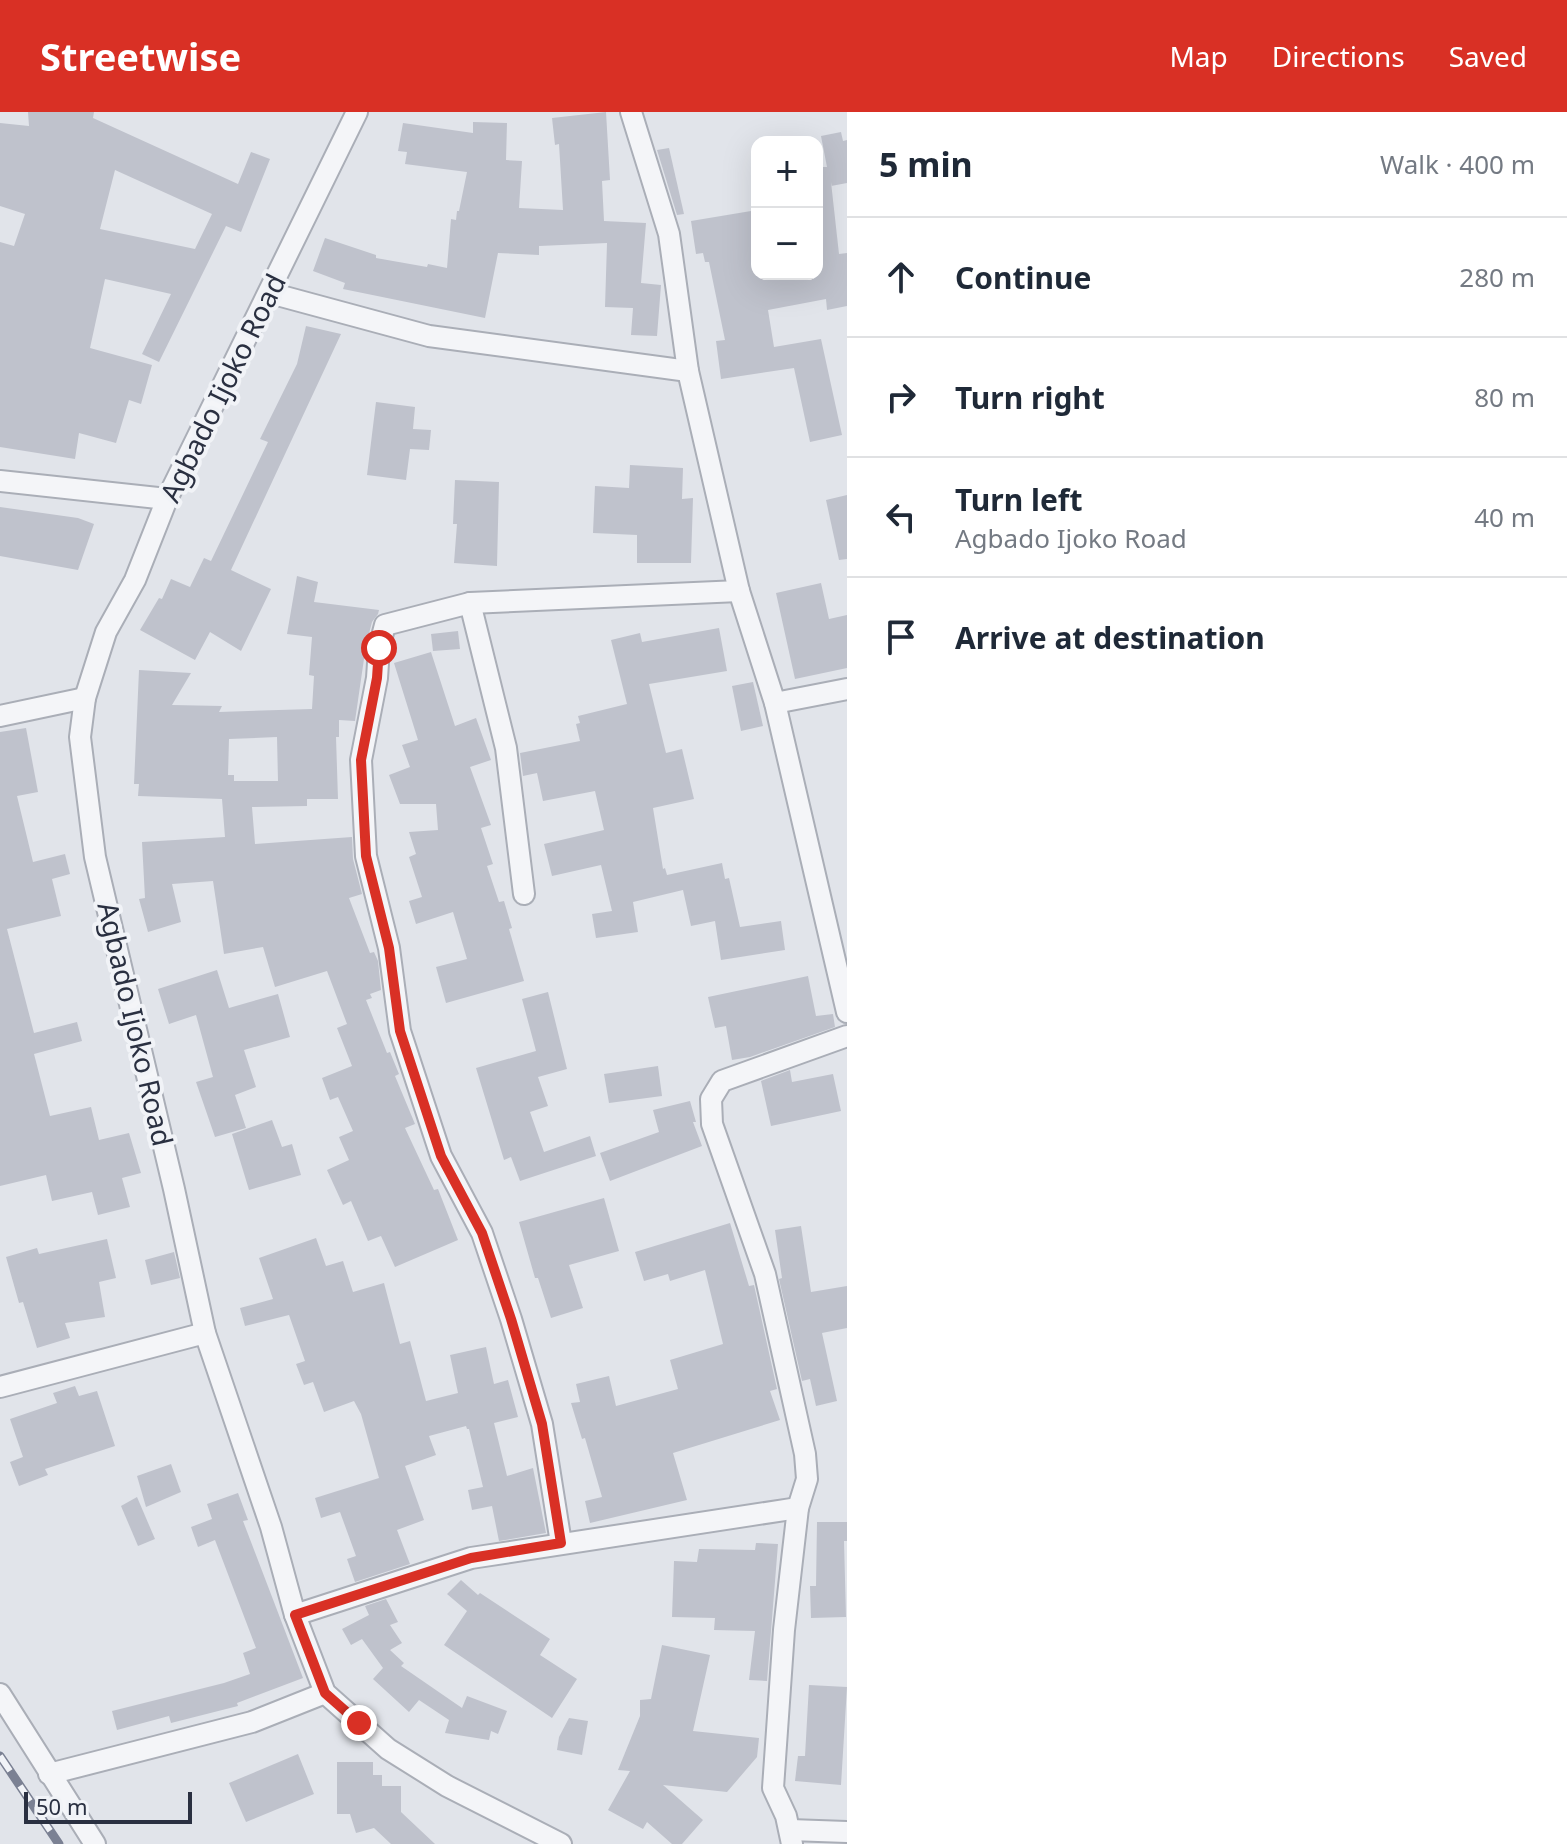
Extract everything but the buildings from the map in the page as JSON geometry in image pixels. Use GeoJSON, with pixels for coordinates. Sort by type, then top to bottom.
{"type":"FeatureCollection","features":[{"type":"Feature","properties":{"kind":"street","name":"Agbado Ijoko Road"},"geometry":{"type":"LineString","coordinates":[[357,112],[167,499],[135,580],[106,632],[85,698],[80,737],[95,857],[205,1333],[271,1527],[295,1615],[325,1693],[388,1749],[447,1786],[561,1844]]}},
{"type":"Feature","properties":{"kind":"street"},"geometry":{"type":"LineString","coordinates":[[631,112],[669,234],[688,371],[739,591],[775,703],[847,1012]]}},
{"type":"Feature","properties":{"kind":"street"},"geometry":{"type":"LineString","coordinates":[[270,293],[429,336],[688,371]]}},
{"type":"Feature","properties":{"kind":"street"},"geometry":{"type":"LineString","coordinates":[[0,481],[167,499]]}},
{"type":"Feature","properties":{"kind":"street"},"geometry":{"type":"LineString","coordinates":[[561,1543],[542,1424],[511,1319],[482,1233],[441,1156],[400,1031],[389,948],[366,856],[361,760],[385,625],[470,603],[739,591]]}},
{"type":"Feature","properties":{"kind":"street"},"geometry":{"type":"LineString","coordinates":[[470,603],[506,748],[524,894]]}},
{"type":"Feature","properties":{"kind":"street"},"geometry":{"type":"LineString","coordinates":[[775,703],[847,689]]}},
{"type":"Feature","properties":{"kind":"street"},"geometry":{"type":"LineString","coordinates":[[0,716],[85,698]]}},
{"type":"Feature","properties":{"kind":"street"},"geometry":{"type":"LineString","coordinates":[[847,1036],[722,1081],[711,1099],[712,1124],[765,1274],[805,1454],[807,1479],[798,1508],[784,1630],[773,1788],[786,1816],[791,1837],[847,1832]]}},
{"type":"Feature","properties":{"kind":"street"},"geometry":{"type":"LineString","coordinates":[[0,1387],[205,1333]]}},
{"type":"Feature","properties":{"kind":"street"},"geometry":{"type":"LineString","coordinates":[[295,1615],[471,1558],[798,1508]]}},
{"type":"Feature","properties":{"kind":"street"},"geometry":{"type":"LineString","coordinates":[[49,1774],[252,1722],[325,1693]]}},
{"type":"Feature","properties":{"kind":"street"},"geometry":{"type":"LineString","coordinates":[[0,1694],[95,1844]]}},
{"type":"Feature","properties":{"kind":"railway"},"geometry":{"type":"LineString","coordinates":[[0,1756],[59,1844]]}},
{"type":"Feature","properties":{"kind":"route"},"geometry":{"type":"LineString","coordinates":[[359,1723],[325,1693],[295,1615],[471,1558],[561,1543],[542,1424],[511,1319],[482,1233],[441,1156],[400,1031],[389,948],[366,856],[361,760],[377,678],[379,648]]}}]}
